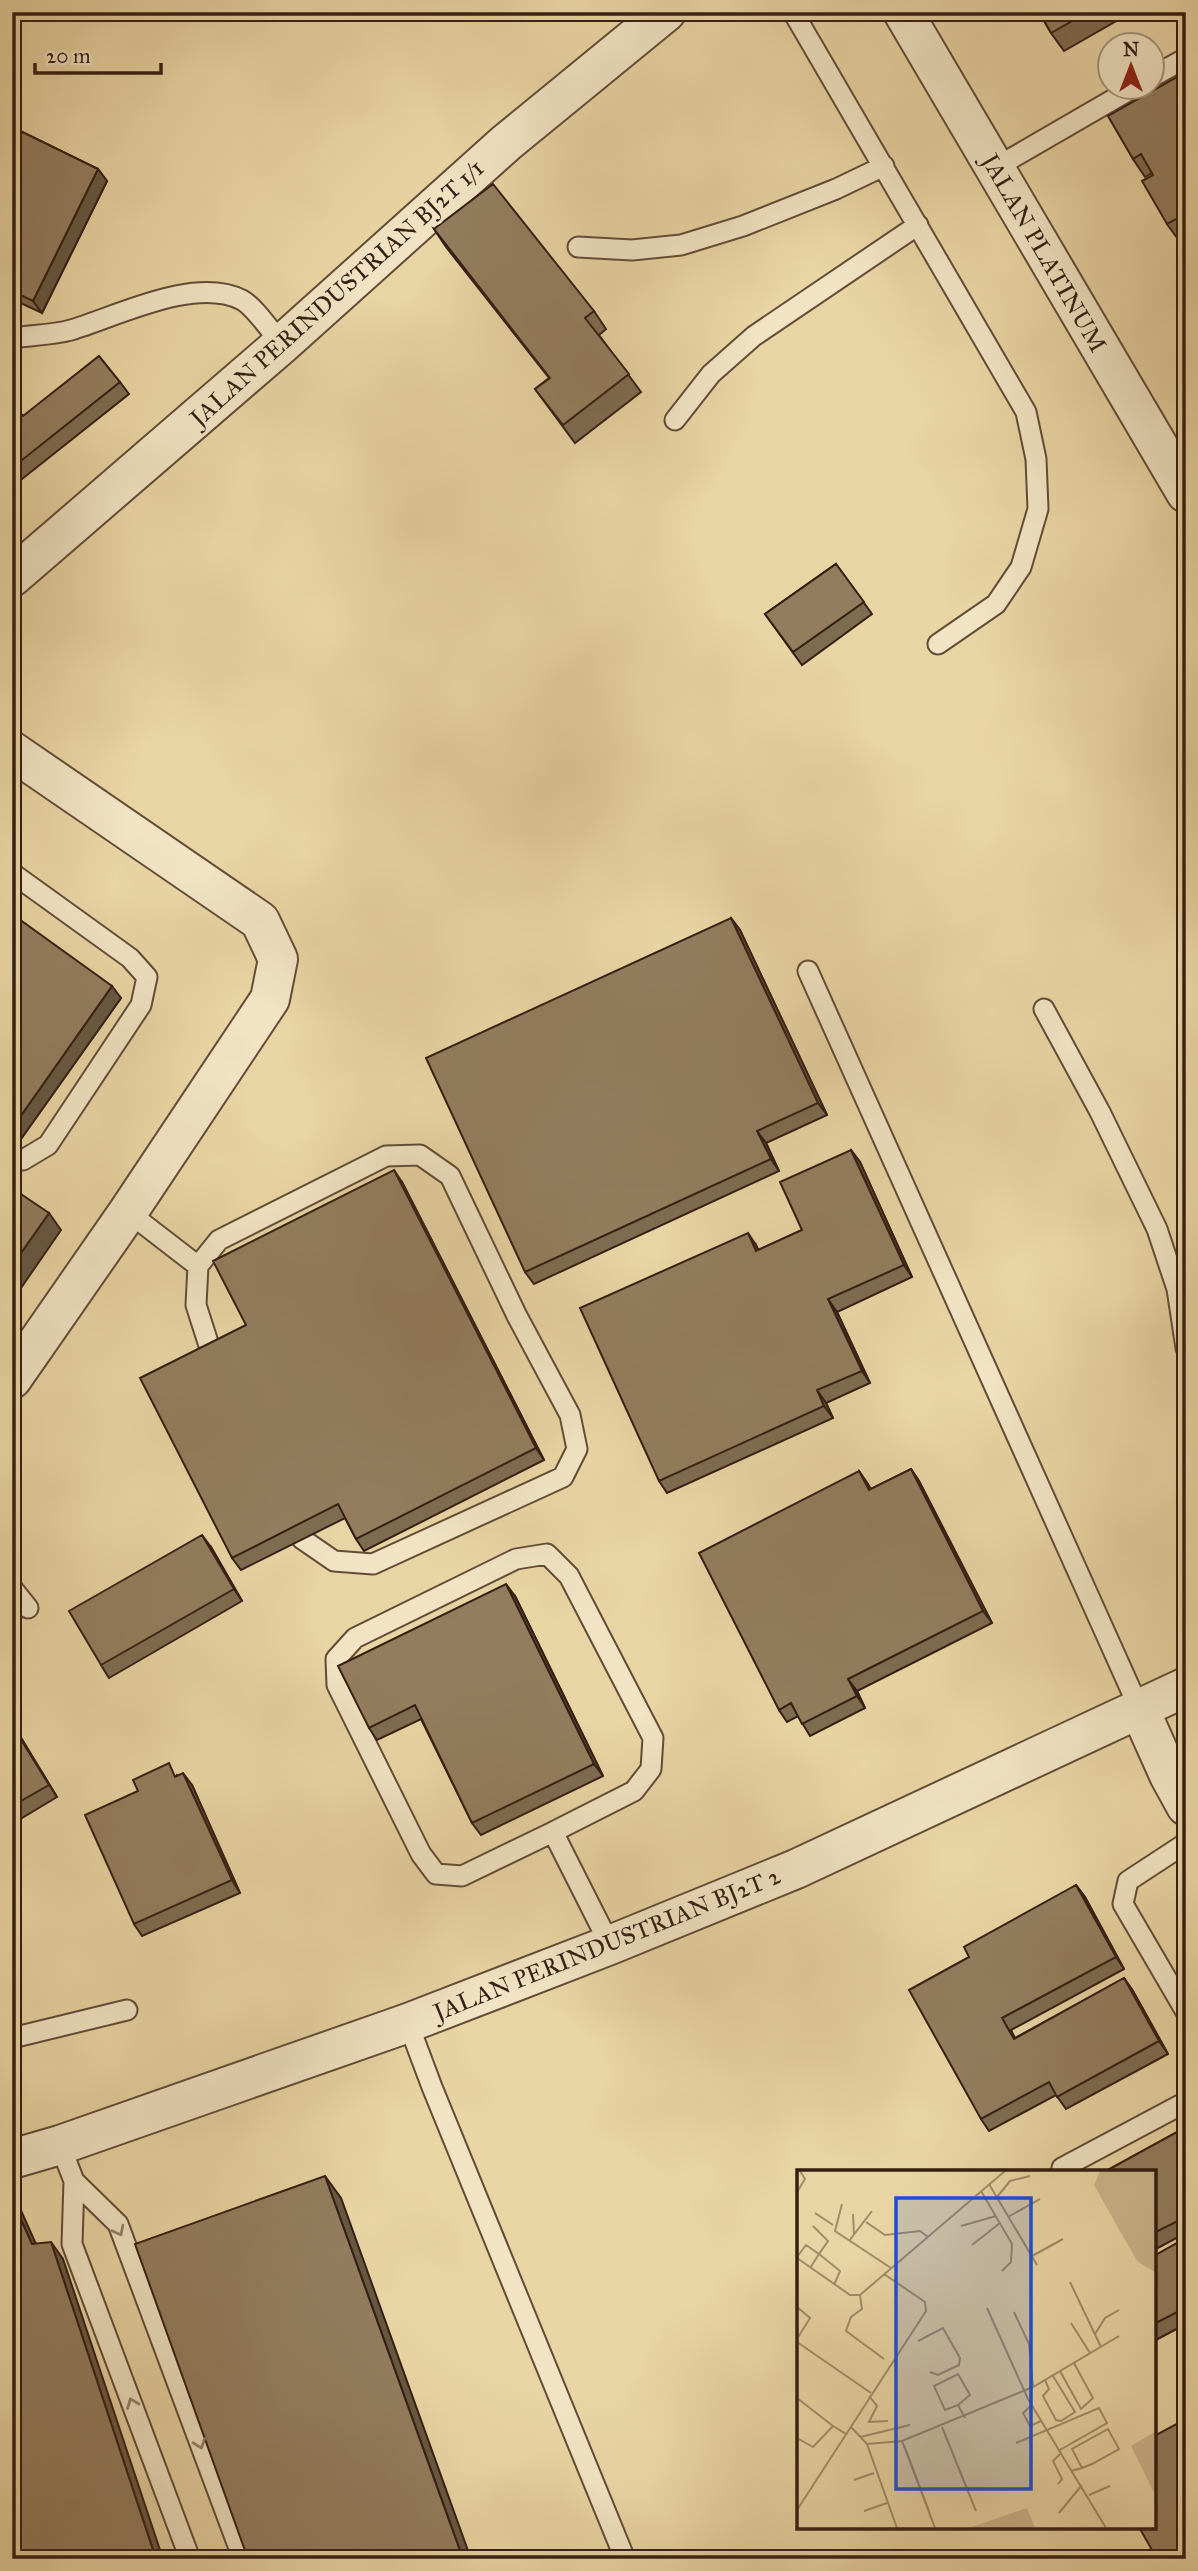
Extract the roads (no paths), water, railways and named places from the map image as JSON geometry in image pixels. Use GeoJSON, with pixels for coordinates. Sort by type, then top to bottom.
{"type":"FeatureCollection","features":[{"type":"Feature","properties":{"kind":"street","name":"JALAN PERINDUSTRIAN BJ2T 1/1"},"geometry":{"type":"LineString","coordinates":[[12,577],[282,344],[506,143],[666,12]]}},
{"type":"Feature","properties":{"kind":"street","name":"JALAN PLATINUM"},"geometry":{"type":"LineString","coordinates":[[903,12],[1186,493]]}},
{"type":"Feature","properties":{"kind":"street"},"geometry":{"type":"LineString","coordinates":[[12,751],[260,921],[278,959],[270,999],[128,1212],[12,1379]]}},
{"type":"Feature","properties":{"kind":"street","name":"JALAN PERINDUSTRIAN BJ2T 2"},"geometry":{"type":"LineString","coordinates":[[12,2159],[60,2145],[408,2024],[610,1945],[796,1869],[1186,1687]]}},
{"type":"Feature","properties":{"kind":"street"},"geometry":{"type":"LineString","coordinates":[[1139,1709],[1168,1775],[1186,1806]]}},
{"type":"Feature","properties":{"kind":"lane"},"geometry":{"type":"LineString","coordinates":[[793,12],[1026,412],[1035,459],[1038,509],[1021,567],[996,604],[938,644]]}},
{"type":"Feature","properties":{"kind":"lane"},"geometry":{"type":"LineString","coordinates":[[1166,70],[1186,58]]}},
{"type":"Feature","properties":{"kind":"lane"},"geometry":{"type":"LineString","coordinates":[[995,168],[1109,102]]}},
{"type":"Feature","properties":{"kind":"lane"},"geometry":{"type":"LineString","coordinates":[[578,247],[632,250],[681,245],[743,226],[836,189],[884,166]]}},
{"type":"Feature","properties":{"kind":"lane"},"geometry":{"type":"LineString","coordinates":[[675,420],[711,374],[754,336],[918,225]]}},
{"type":"Feature","properties":{"kind":"lane"},"geometry":{"type":"LineString","coordinates":[[12,338],[68,331],[139,306],[180,296],[220,292],[244,301],[282,344]]}},
{"type":"Feature","properties":{"kind":"lane"},"geometry":{"type":"LineString","coordinates":[[12,873],[130,958],[147,977],[141,1005],[48,1145],[23,1160],[12,1158]]}},
{"type":"Feature","properties":{"kind":"lane"},"geometry":{"type":"LineString","coordinates":[[808,971],[1139,1709]]}},
{"type":"Feature","properties":{"kind":"lane"},"geometry":{"type":"LineString","coordinates":[[1044,1009],[1100,1112],[1157,1229],[1177,1289],[1186,1348]]}},
{"type":"Feature","properties":{"kind":"lane"},"geometry":{"type":"LineString","coordinates":[[213,1358],[196,1304],[198,1266],[219,1240],[386,1156],[420,1155],[450,1176],[517,1316],[570,1415],[577,1449],[563,1477],[373,1564],[334,1561],[302,1539]]}},
{"type":"Feature","properties":{"kind":"lane"},"geometry":{"type":"LineString","coordinates":[[128,1212],[198,1266]]}},
{"type":"Feature","properties":{"kind":"lane"},"geometry":{"type":"LineString","coordinates":[[547,1554],[569,1576],[653,1738],[651,1769],[634,1791],[553,1832],[462,1876],[436,1874],[421,1854],[337,1685],[336,1659],[355,1638],[516,1559],[547,1554]]}},
{"type":"Feature","properties":{"kind":"lane"},"geometry":{"type":"LineString","coordinates":[[12,1588],[28,1608]]}},
{"type":"Feature","properties":{"kind":"lane"},"geometry":{"type":"LineString","coordinates":[[553,1832],[610,1945]]}},
{"type":"Feature","properties":{"kind":"lane"},"geometry":{"type":"LineString","coordinates":[[1186,1843],[1128,1881],[1123,1905],[1186,2012]]}},
{"type":"Feature","properties":{"kind":"lane"},"geometry":{"type":"LineString","coordinates":[[12,2038],[127,2010]]}},
{"type":"Feature","properties":{"kind":"lane"},"geometry":{"type":"LineString","coordinates":[[408,2024],[625,2559]]}},
{"type":"Feature","properties":{"kind":"lane"},"geometry":{"type":"LineString","coordinates":[[1062,2168],[1186,2102]]}},
{"type":"Feature","properties":{"kind":"lane"},"geometry":{"type":"LineString","coordinates":[[60,2145],[74,2181],[72,2244],[190,2559]]}},
{"type":"Feature","properties":{"kind":"lane"},"geometry":{"type":"LineString","coordinates":[[74,2181],[118,2224],[243,2559]]}}]}
